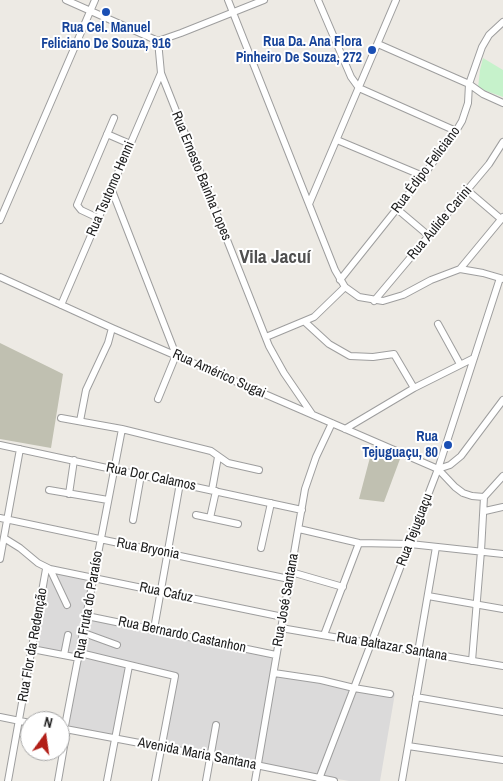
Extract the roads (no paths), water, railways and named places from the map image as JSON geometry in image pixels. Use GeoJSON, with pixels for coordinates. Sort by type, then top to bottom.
{"type":"FeatureCollection","features":[{"type":"Feature","properties":{"kind":"street"},"geometry":{"type":"LineString","coordinates":[[66,0],[158,41],[264,0]]}},
{"type":"Feature","properties":{"kind":"street"},"geometry":{"type":"LineString","coordinates":[[0,220],[95,0]]}},
{"type":"Feature","properties":{"kind":"street"},"geometry":{"type":"LineString","coordinates":[[228,0],[309,204],[340,280],[345,287],[359,297],[374,301],[394,299],[430,280],[460,269],[483,273],[501,279]]}},
{"type":"Feature","properties":{"kind":"street"},"geometry":{"type":"LineString","coordinates":[[318,0],[351,77],[358,88],[456,131]]}},
{"type":"Feature","properties":{"kind":"street"},"geometry":{"type":"LineString","coordinates":[[309,204],[396,0]]}},
{"type":"Feature","properties":{"kind":"street","name":"Rua Édipo Feliciano"},"geometry":{"type":"LineString","coordinates":[[340,280],[424,176],[456,131],[462,121],[468,103],[469,84],[482,47],[489,35],[503,23]]}},
{"type":"Feature","properties":{"kind":"street","name":"Rua Ernesto Bainha Lopes"},"geometry":{"type":"LineString","coordinates":[[158,41],[161,73],[266,338],[284,373],[312,414]]}},
{"type":"Feature","properties":{"kind":"street"},"geometry":{"type":"LineString","coordinates":[[378,44],[469,84],[483,94],[503,103]]}},
{"type":"Feature","properties":{"kind":"street","name":"Rua Tsutomo Henni"},"geometry":{"type":"LineString","coordinates":[[61,304],[161,73]]}},
{"type":"Feature","properties":{"kind":"street"},"geometry":{"type":"LineString","coordinates":[[98,218],[81,210],[77,205],[114,118]]}},
{"type":"Feature","properties":{"kind":"street"},"geometry":{"type":"LineString","coordinates":[[107,134],[130,144]]}},
{"type":"Feature","properties":{"kind":"street"},"geometry":{"type":"LineString","coordinates":[[337,140],[424,176]]}},
{"type":"Feature","properties":{"kind":"street","name":"Rua Aulide Carini"},"geometry":{"type":"LineString","coordinates":[[374,301],[489,164],[503,142]]}},
{"type":"Feature","properties":{"kind":"street"},"geometry":{"type":"LineString","coordinates":[[112,188],[176,355],[158,399]]}},
{"type":"Feature","properties":{"kind":"street"},"geometry":{"type":"LineString","coordinates":[[460,269],[502,218],[467,190]]}},
{"type":"Feature","properties":{"kind":"street"},"geometry":{"type":"LineString","coordinates":[[397,209],[429,236]]}},
{"type":"Feature","properties":{"kind":"street","name":"Rua Américo Sugai"},"geometry":{"type":"LineString","coordinates":[[0,277],[112,328],[438,469]]}},
{"type":"Feature","properties":{"kind":"street","name":"Rua Tejuguaçu"},"geometry":{"type":"LineString","coordinates":[[319,779],[438,469],[501,279]]}},
{"type":"Feature","properties":{"kind":"street"},"geometry":{"type":"LineString","coordinates":[[266,338],[305,322],[322,311],[345,287]]}},
{"type":"Feature","properties":{"kind":"street"},"geometry":{"type":"LineString","coordinates":[[305,322],[329,344],[350,356],[373,358],[394,354],[414,388]]}},
{"type":"Feature","properties":{"kind":"street"},"geometry":{"type":"LineString","coordinates":[[438,324],[460,364]]}},
{"type":"Feature","properties":{"kind":"street"},"geometry":{"type":"LineString","coordinates":[[80,421],[86,390],[108,343],[112,328]]}},
{"type":"Feature","properties":{"kind":"street"},"geometry":{"type":"LineString","coordinates":[[345,429],[414,388],[474,358]]}},
{"type":"Feature","properties":{"kind":"street"},"geometry":{"type":"LineString","coordinates":[[484,497],[463,493],[455,488],[438,469],[450,465],[461,456],[503,400]]}},
{"type":"Feature","properties":{"kind":"street"},"geometry":{"type":"LineString","coordinates":[[61,418],[122,429],[211,451],[228,463],[260,470]]}},
{"type":"Feature","properties":{"kind":"street","name":"Rua José Santana"},"geometry":{"type":"LineString","coordinates":[[255,781],[308,479],[332,423]]}},
{"type":"Feature","properties":{"kind":"street","name":"Rua Fruta do Paraíso"},"geometry":{"type":"LineString","coordinates":[[67,711],[88,616],[100,539],[122,429]]}},
{"type":"Feature","properties":{"kind":"street","name":"Rua Dor Calamos"},"geometry":{"type":"LineString","coordinates":[[0,445],[302,510]]}},
{"type":"Feature","properties":{"kind":"street"},"geometry":{"type":"LineString","coordinates":[[0,559],[4,538],[4,519],[20,449]]}},
{"type":"Feature","properties":{"kind":"street"},"geometry":{"type":"LineString","coordinates":[[210,518],[218,457]]}},
{"type":"Feature","properties":{"kind":"street"},"geometry":{"type":"LineString","coordinates":[[69,494],[74,460]]}},
{"type":"Feature","properties":{"kind":"street"},"geometry":{"type":"LineString","coordinates":[[133,520],[142,475]]}},
{"type":"Feature","properties":{"kind":"street"},"geometry":{"type":"LineString","coordinates":[[472,661],[482,551],[484,497],[503,476]]}},
{"type":"Feature","properties":{"kind":"street"},"geometry":{"type":"LineString","coordinates":[[154,629],[180,483]]}},
{"type":"Feature","properties":{"kind":"street"},"geometry":{"type":"LineString","coordinates":[[50,490],[108,500]]}},
{"type":"Feature","properties":{"kind":"street"},"geometry":{"type":"LineString","coordinates":[[261,548],[271,503]]}},
{"type":"Feature","properties":{"kind":"street"},"geometry":{"type":"LineString","coordinates":[[484,511],[503,507]]}},
{"type":"Feature","properties":{"kind":"street"},"geometry":{"type":"LineString","coordinates":[[196,516],[238,524]]}},
{"type":"Feature","properties":{"kind":"street","name":"Rua Bryonia"},"geometry":{"type":"LineString","coordinates":[[4,519],[343,587]]}},
{"type":"Feature","properties":{"kind":"street"},"geometry":{"type":"LineString","coordinates":[[299,529],[359,543],[410,544],[503,554]]}},
{"type":"Feature","properties":{"kind":"street"},"geometry":{"type":"LineString","coordinates":[[4,538],[48,569],[67,605]]}},
{"type":"Feature","properties":{"kind":"street"},"geometry":{"type":"LineString","coordinates":[[324,635],[359,543]]}},
{"type":"Feature","properties":{"kind":"street"},"geometry":{"type":"LineString","coordinates":[[402,781],[416,697],[436,547]]}},
{"type":"Feature","properties":{"kind":"street","name":"Rua Cafuz"},"geometry":{"type":"LineString","coordinates":[[48,569],[283,617]]}},
{"type":"Feature","properties":{"kind":"street","name":"Rua Flor da Redenção"},"geometry":{"type":"LineString","coordinates":[[8,781],[48,569]]}},
{"type":"Feature","properties":{"kind":"street"},"geometry":{"type":"LineString","coordinates":[[428,596],[503,609]]}},
{"type":"Feature","properties":{"kind":"street","name":"Rua Bernardo Castanhon"},"geometry":{"type":"LineString","coordinates":[[88,616],[276,655]]}},
{"type":"Feature","properties":{"kind":"street","name":"Rua Baltazar Santana"},"geometry":{"type":"LineString","coordinates":[[281,628],[503,666]]}},
{"type":"Feature","properties":{"kind":"street"},"geometry":{"type":"LineString","coordinates":[[84,632],[117,645]]}},
{"type":"Feature","properties":{"kind":"street"},"geometry":{"type":"LineString","coordinates":[[64,655],[68,635]]}},
{"type":"Feature","properties":{"kind":"street"},"geometry":{"type":"LineString","coordinates":[[32,649],[80,656],[175,676],[155,781]]}},
{"type":"Feature","properties":{"kind":"street"},"geometry":{"type":"LineString","coordinates":[[107,781],[130,666]]}},
{"type":"Feature","properties":{"kind":"street"},"geometry":{"type":"LineString","coordinates":[[274,673],[390,694]]}},
{"type":"Feature","properties":{"kind":"street"},"geometry":{"type":"LineString","coordinates":[[416,697],[503,712]]}},
{"type":"Feature","properties":{"kind":"street"},"geometry":{"type":"LineString","coordinates":[[0,718],[19,721]]}},
{"type":"Feature","properties":{"kind":"street"},"geometry":{"type":"LineString","coordinates":[[206,781],[216,725]]}},
{"type":"Feature","properties":{"kind":"street","name":"Avenida Maria Santana"},"geometry":{"type":"LineString","coordinates":[[70,730],[334,781]]}},
{"type":"Feature","properties":{"kind":"street"},"geometry":{"type":"LineString","coordinates":[[408,746],[503,760]]}},
{"type":"Feature","properties":{"kind":"street","name":"Rua Fruta do Paraíso"},"geometry":{"type":"LineString","coordinates":[[58,781],[60,761]]}},
{"type":"Feature","properties":{"kind":"place","name":"Rua Cel. Manuel Feliciano De Souza, 916"},"geometry":{"type":"Point","coordinates":[106,12]}},
{"type":"Feature","properties":{"kind":"place","name":"Rua Da. Ana Flora Pinheiro De Souza, 272"},"geometry":{"type":"Point","coordinates":[372,50]}},
{"type":"Feature","properties":{"kind":"place","name":"Rua Tejuguaçu, 80"},"geometry":{"type":"Point","coordinates":[448,445]}},
{"type":"Feature","properties":{"kind":"district","name":"Vila Jacuí"},"geometry":{"type":"Point","coordinates":[275,258]}}]}
